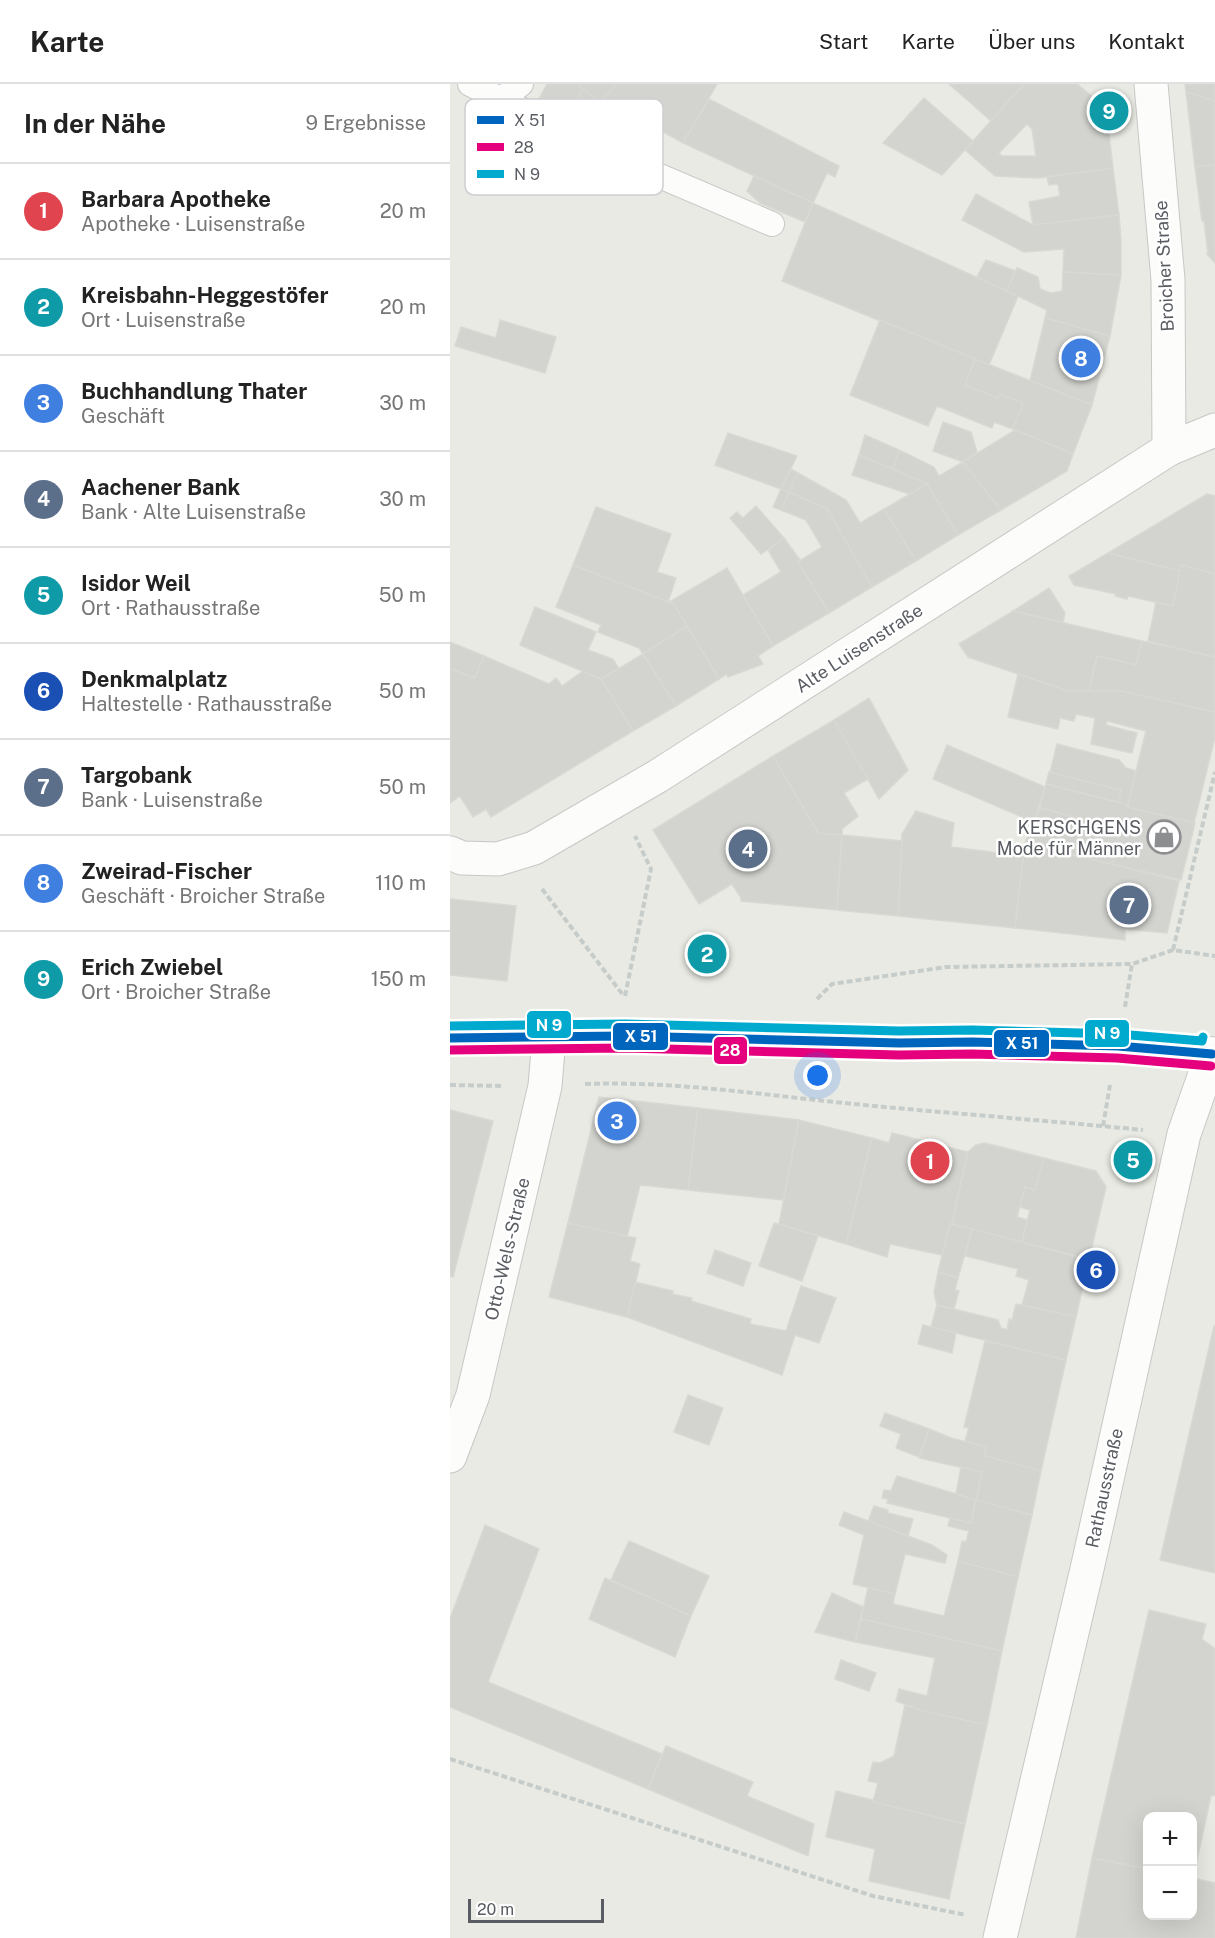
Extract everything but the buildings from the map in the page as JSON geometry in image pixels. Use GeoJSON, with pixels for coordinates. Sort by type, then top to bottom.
{"type":"FeatureCollection","features":[{"type":"Feature","properties":{"kind":"street","name":"Broicher Straße"},"geometry":{"type":"LineString","coordinates":[[1151,84],[1168,280],[1168,449]]}},
{"type":"Feature","properties":{"kind":"street","name":"Alte Luisenstraße"},"geometry":{"type":"LineString","coordinates":[[450,853],[462,858],[498,859],[534,848],[658,777],[1168,449],[1215,430]]}},
{"type":"Feature","properties":{"kind":"street"},"geometry":{"type":"LineString","coordinates":[[450,1038],[625,1036],[1214,1049]]}},
{"type":"Feature","properties":{"kind":"street","name":"Otto-Wels-Straße"},"geometry":{"type":"LineString","coordinates":[[450,1456],[472,1395],[545,1086],[549,1038]]}},
{"type":"Feature","properties":{"kind":"street","name":"Rathausstraße"},"geometry":{"type":"LineString","coordinates":[[1002,1930],[1087,1569],[1184,1134],[1214,1049]]}},
{"type":"Feature","properties":{"kind":"lane"},"geometry":{"type":"LineString","coordinates":[[470,84],[498,99]]}},
{"type":"Feature","properties":{"kind":"lane"},"geometry":{"type":"LineString","coordinates":[[501,99],[521,84]]}},
{"type":"Feature","properties":{"kind":"lane"},"geometry":{"type":"LineString","coordinates":[[663,177],[772,224]]}},
{"type":"Feature","properties":{"kind":"path"},"geometry":{"type":"LineString","coordinates":[[1173,950],[1215,772]]}},
{"type":"Feature","properties":{"kind":"path"},"geometry":{"type":"LineString","coordinates":[[534,848],[540,886],[625,997],[651,869],[635,837]]}},
{"type":"Feature","properties":{"kind":"path"},"geometry":{"type":"LineString","coordinates":[[812,1005],[832,984],[946,967],[1132,964],[1173,950],[1215,956]]}},
{"type":"Feature","properties":{"kind":"path"},"geometry":{"type":"LineString","coordinates":[[1125,1009],[1132,964]]}},
{"type":"Feature","properties":{"kind":"path"},"geometry":{"type":"LineString","coordinates":[[625,1036],[624,1083],[715,1088],[935,1112],[1148,1130]]}},
{"type":"Feature","properties":{"kind":"path"},"geometry":{"type":"LineString","coordinates":[[1103,1126],[1112,1079]]}},
{"type":"Feature","properties":{"kind":"path"},"geometry":{"type":"LineString","coordinates":[[450,1085],[545,1086]]}},
{"type":"Feature","properties":{"kind":"path"},"geometry":{"type":"LineString","coordinates":[[450,1759],[873,1896],[1002,1930]]}},
{"type":"Feature","properties":{"kind":"transit line"},"geometry":{"type":"LineString","coordinates":[[450,1026],[625,1024],[1118,1034],[1202,1041],[1203,1037]]}},
{"type":"Feature","properties":{"kind":"transit line"},"geometry":{"type":"LineString","coordinates":[[450,1038],[625,1036],[899,1043],[972,1042],[1118,1046],[1212,1054]]}},
{"type":"Feature","properties":{"kind":"transit line","name":"28"},"geometry":{"type":"LineString","coordinates":[[450,1050],[625,1048],[899,1055],[972,1054],[1117,1058],[1211,1066]]}},
{"type":"Feature","properties":{"kind":"place","name":"Erich Zwiebel"},"geometry":{"type":"Point","coordinates":[1109,111]}},
{"type":"Feature","properties":{"kind":"place","name":"Zweirad-Fischer"},"geometry":{"type":"Point","coordinates":[1081,358]}},
{"type":"Feature","properties":{"kind":"place","name":"KERSCHGENS Mode für Männer"},"geometry":{"type":"Point","coordinates":[1164,837]}},
{"type":"Feature","properties":{"kind":"place","name":"Aachener Bank"},"geometry":{"type":"Point","coordinates":[748,849]}},
{"type":"Feature","properties":{"kind":"place","name":"Targobank"},"geometry":{"type":"Point","coordinates":[1129,905]}},
{"type":"Feature","properties":{"kind":"place","name":"Kreisbahn-Heggestöfer"},"geometry":{"type":"Point","coordinates":[707,954]}},
{"type":"Feature","properties":{"kind":"place","name":"Buchhandlung Thater"},"geometry":{"type":"Point","coordinates":[617,1121]}},
{"type":"Feature","properties":{"kind":"place","name":"Isidor Weil"},"geometry":{"type":"Point","coordinates":[1133,1160]}},
{"type":"Feature","properties":{"kind":"place","name":"Barbara Apotheke"},"geometry":{"type":"Point","coordinates":[930,1161]}},
{"type":"Feature","properties":{"kind":"place","name":"Denkmalplatz"},"geometry":{"type":"Point","coordinates":[1096,1270]}}]}
